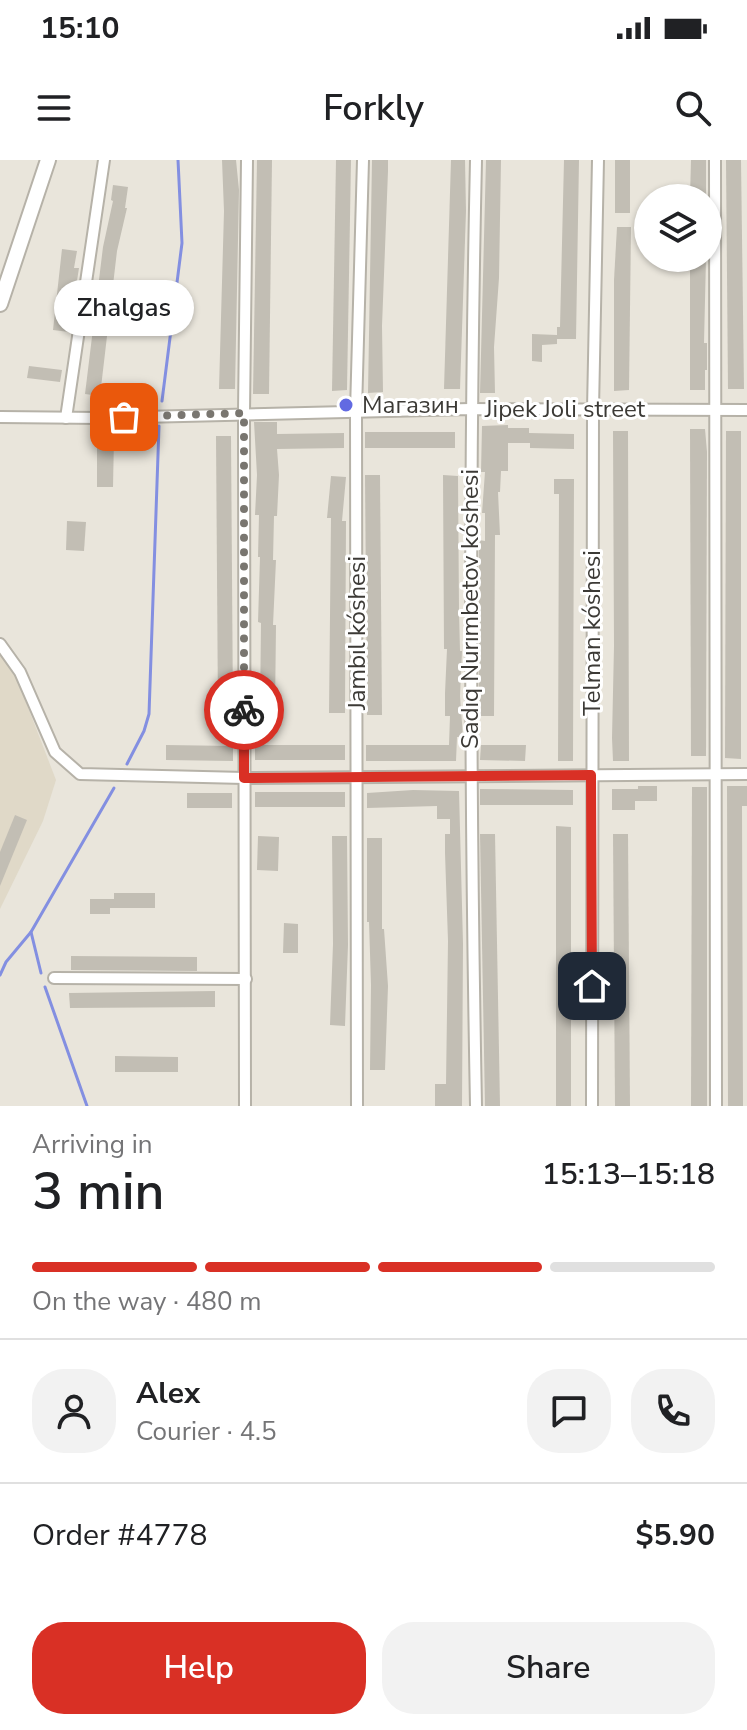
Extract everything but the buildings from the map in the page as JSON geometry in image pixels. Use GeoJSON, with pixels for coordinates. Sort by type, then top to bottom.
{"type":"FeatureCollection","features":[{"type":"Feature","properties":{"kind":"highway"},"geometry":{"type":"LineString","coordinates":[[0,304],[5,277],[48,160]]}},
{"type":"Feature","properties":{"kind":"street"},"geometry":{"type":"LineString","coordinates":[[66,418],[104,160]]}},
{"type":"Feature","properties":{"kind":"street"},"geometry":{"type":"LineString","coordinates":[[245,1106],[244,413],[247,160]]}},
{"type":"Feature","properties":{"kind":"street","name":"Jambıl kóshesi"},"geometry":{"type":"LineString","coordinates":[[357,1106],[356,411],[363,160]]}},
{"type":"Feature","properties":{"kind":"street","name":"Sadıq Nurımbetov kóshesi"},"geometry":{"type":"LineString","coordinates":[[476,160],[470,409],[470,777],[476,1106]]}},
{"type":"Feature","properties":{"kind":"street","name":"Telman kóshesi"},"geometry":{"type":"LineString","coordinates":[[592,1106],[593,409],[598,160]]}},
{"type":"Feature","properties":{"kind":"street"},"geometry":{"type":"LineString","coordinates":[[715,160],[716,1106]]}},
{"type":"Feature","properties":{"kind":"street","name":"Jipek Joli street"},"geometry":{"type":"LineString","coordinates":[[0,417],[470,409],[747,410]]}},
{"type":"Feature","properties":{"kind":"street"},"geometry":{"type":"LineString","coordinates":[[0,644],[20,672],[55,752],[80,774],[358,778],[747,774]]}},
{"type":"Feature","properties":{"kind":"street"},"geometry":{"type":"LineString","coordinates":[[54,978],[246,979]]}},
{"type":"Feature","properties":{"kind":"shaded area"},"geometry":{"type":"Polygon","coordinates":[[[0,652],[14,671],[56,780],[43,821],[0,909],[0,652]]]}},
{"type":"Feature","properties":{"kind":"waterway"},"geometry":{"type":"LineString","coordinates":[[162,401],[182,243],[178,160]]}},
{"type":"Feature","properties":{"kind":"waterway"},"geometry":{"type":"LineString","coordinates":[[127,764],[149,714],[159,426]]}},
{"type":"Feature","properties":{"kind":"waterway"},"geometry":{"type":"LineString","coordinates":[[41,973],[31,932],[114,788]]}},
{"type":"Feature","properties":{"kind":"waterway"},"geometry":{"type":"LineString","coordinates":[[0,975],[6,962],[31,932]]}},
{"type":"Feature","properties":{"kind":"waterway"},"geometry":{"type":"LineString","coordinates":[[45,987],[87,1106]]}},
{"type":"Feature","properties":{"kind":"way so far"},"geometry":{"type":"LineString","coordinates":[[124,417],[244,413],[244,710]]}},
{"type":"Feature","properties":{"kind":"place","name":"Магазин"},"geometry":{"type":"Point","coordinates":[346,405]}},
{"type":"Feature","properties":{"kind":"place","name":"Zhalgas"},"geometry":{"type":"Point","coordinates":[124,417]}},
{"type":"Feature","properties":{"kind":"route"},"geometry":{"type":"LineString","coordinates":[[244,710],[244,778],[591,775],[592,986]]}}]}
